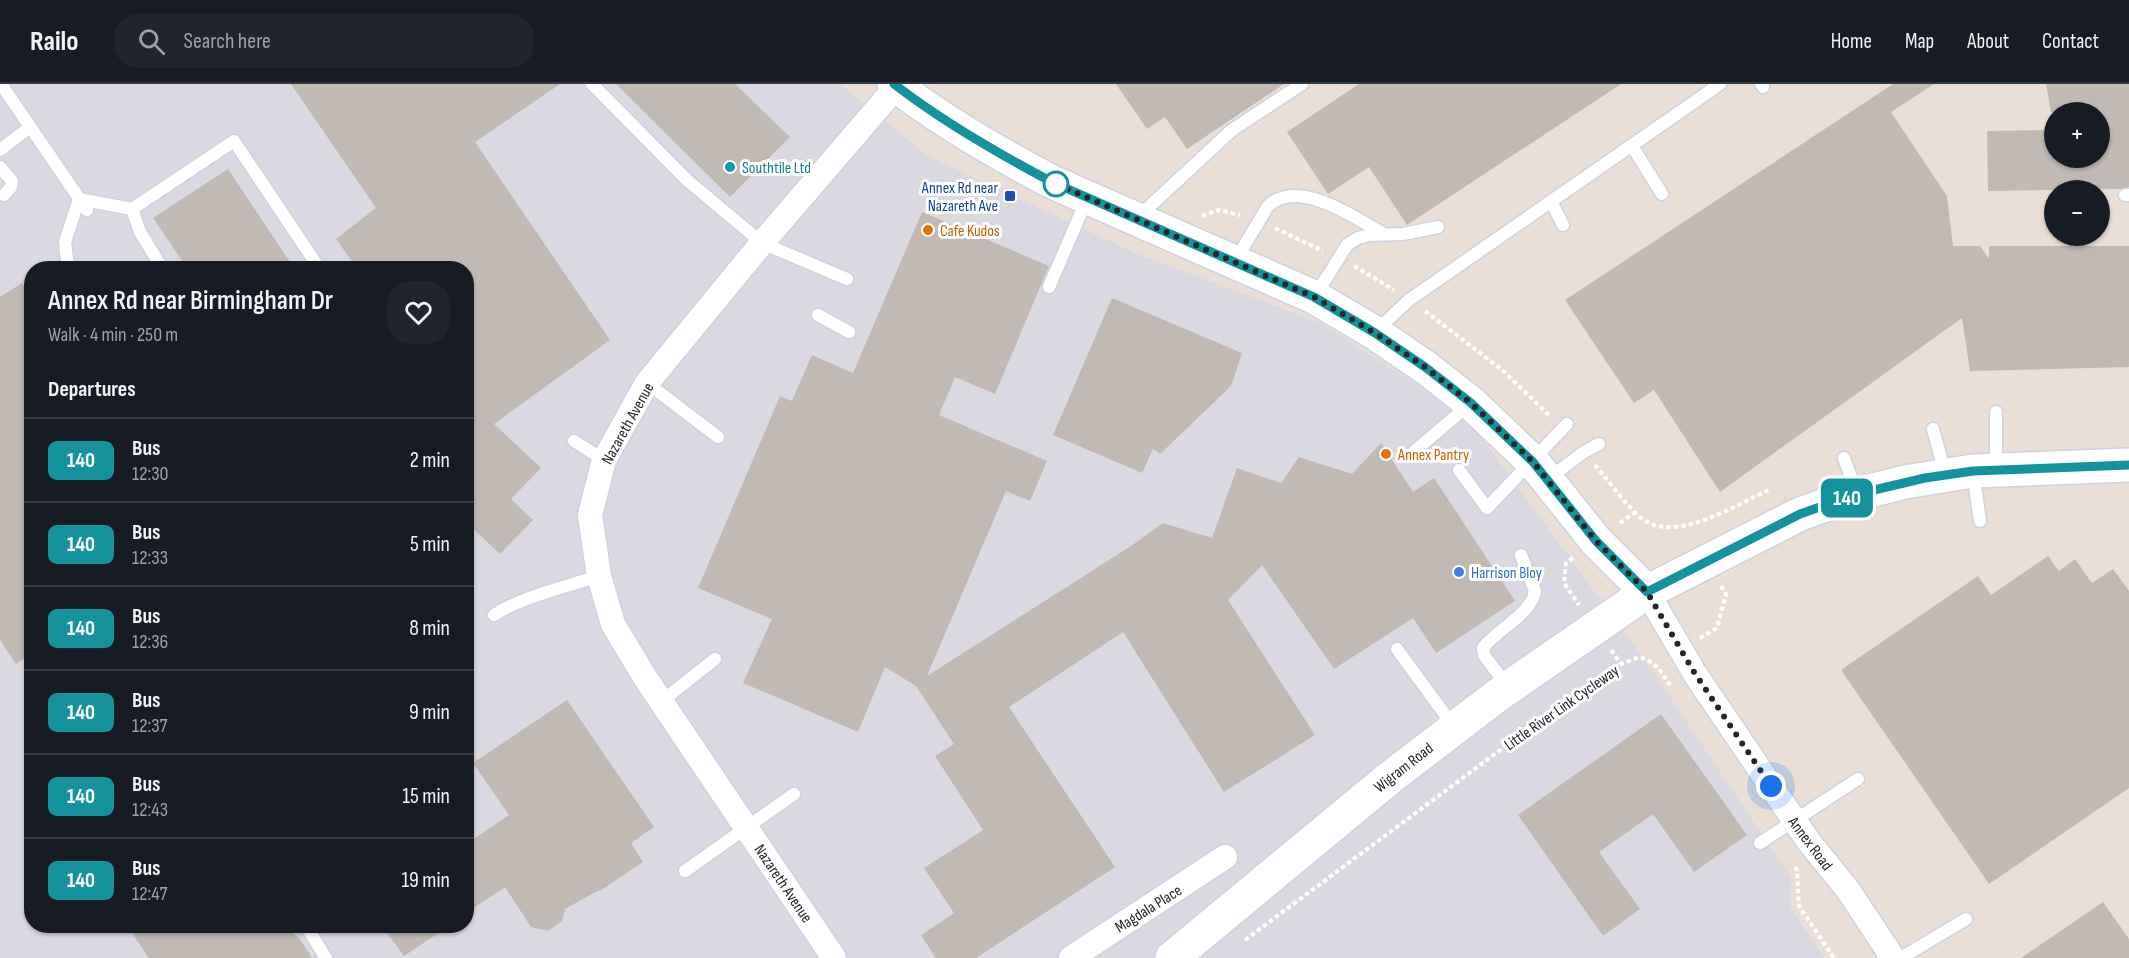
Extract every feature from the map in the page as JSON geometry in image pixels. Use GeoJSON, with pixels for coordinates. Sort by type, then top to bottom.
{"type":"FeatureCollection","features":[{"type":"Feature","properties":{"kind":"main road","name":"Annex Road"},"geometry":{"type":"LineString","coordinates":[[895,85],[950,124],[1011,161],[1088,198],[1314,297],[1375,333],[1425,367],[1471,403],[1540,470],[1596,541],[1647,592]]}},
{"type":"Feature","properties":{"kind":"main road","name":"Wigram Road"},"geometry":{"type":"LineString","coordinates":[[1172,958],[1334,822],[1454,728],[1647,592],[1800,514],[1857,494],[1972,471],[2129,465]]}},
{"type":"Feature","properties":{"kind":"street","name":"Nazareth Avenue"},"geometry":{"type":"LineString","coordinates":[[834,958],[613,624],[599,576],[590,515],[604,460],[647,383],[895,85]]}},
{"type":"Feature","properties":{"kind":"street","name":"Annex Road"},"geometry":{"type":"LineString","coordinates":[[1647,592],[1694,672],[1794,821],[1848,890],[1893,958]]}},
{"type":"Feature","properties":{"kind":"street","name":"Magdala Place"},"geometry":{"type":"LineString","coordinates":[[1071,958],[1225,857]]}},
{"type":"Feature","properties":{"kind":"lane"},"geometry":{"type":"LineString","coordinates":[[1,84],[87,210]]}},
{"type":"Feature","properties":{"kind":"lane"},"geometry":{"type":"LineString","coordinates":[[592,84],[687,180],[762,243],[847,279]]}},
{"type":"Feature","properties":{"kind":"lane"},"geometry":{"type":"LineString","coordinates":[[1137,219],[1232,130],[1302,84]]}},
{"type":"Feature","properties":{"kind":"lane"},"geometry":{"type":"LineString","coordinates":[[1375,333],[1409,300],[1720,84]]}},
{"type":"Feature","properties":{"kind":"lane"},"geometry":{"type":"LineString","coordinates":[[0,150],[30,127]]}},
{"type":"Feature","properties":{"kind":"lane"},"geometry":{"type":"LineString","coordinates":[[79,199],[132,208],[234,141],[314,261]]}},
{"type":"Feature","properties":{"kind":"lane"},"geometry":{"type":"LineString","coordinates":[[1632,146],[1662,194]]}},
{"type":"Feature","properties":{"kind":"lane"},"geometry":{"type":"LineString","coordinates":[[0,167],[12,182],[11,188],[4,195]]}},
{"type":"Feature","properties":{"kind":"lane"},"geometry":{"type":"LineString","coordinates":[[1234,262],[1268,206],[1288,195],[1323,200],[1383,234]]}},
{"type":"Feature","properties":{"kind":"lane"},"geometry":{"type":"LineString","coordinates":[[1049,286],[1088,198]]}},
{"type":"Feature","properties":{"kind":"lane"},"geometry":{"type":"LineString","coordinates":[[67,261],[65,242],[79,199]]}},
{"type":"Feature","properties":{"kind":"lane"},"geometry":{"type":"LineString","coordinates":[[1551,201],[1563,225]]}},
{"type":"Feature","properties":{"kind":"lane"},"geometry":{"type":"LineString","coordinates":[[132,208],[140,232],[158,261]]}},
{"type":"Feature","properties":{"kind":"lane"},"geometry":{"type":"LineString","coordinates":[[1314,297],[1347,245],[1358,238],[1369,235],[1403,234],[1438,227]]}},
{"type":"Feature","properties":{"kind":"lane"},"geometry":{"type":"LineString","coordinates":[[818,315],[849,332]]}},
{"type":"Feature","properties":{"kind":"lane"},"geometry":{"type":"LineString","coordinates":[[647,383],[718,437]]}},
{"type":"Feature","properties":{"kind":"lane"},"geometry":{"type":"LineString","coordinates":[[1410,455],[1471,403]]}},
{"type":"Feature","properties":{"kind":"lane"},"geometry":{"type":"LineString","coordinates":[[1980,521],[1972,471],[1996,412]]}},
{"type":"Feature","properties":{"kind":"lane"},"geometry":{"type":"LineString","coordinates":[[1540,470],[1567,424]]}},
{"type":"Feature","properties":{"kind":"lane"},"geometry":{"type":"LineString","coordinates":[[1933,429],[1972,471]]}},
{"type":"Feature","properties":{"kind":"lane"},"geometry":{"type":"LineString","coordinates":[[574,441],[604,460]]}},
{"type":"Feature","properties":{"kind":"lane"},"geometry":{"type":"LineString","coordinates":[[1459,470],[1487,508],[1540,470],[1599,444]]}},
{"type":"Feature","properties":{"kind":"lane"},"geometry":{"type":"LineString","coordinates":[[1844,458],[1857,494]]}},
{"type":"Feature","properties":{"kind":"lane"},"geometry":{"type":"LineString","coordinates":[[1509,688],[1484,655],[1483,648],[1489,639],[1518,616],[1535,597],[1535,591],[1521,555]]}},
{"type":"Feature","properties":{"kind":"lane"},"geometry":{"type":"LineString","coordinates":[[494,615],[533,598],[599,576]]}},
{"type":"Feature","properties":{"kind":"lane"},"geometry":{"type":"LineString","coordinates":[[1397,649],[1454,728]]}},
{"type":"Feature","properties":{"kind":"lane"},"geometry":{"type":"LineString","coordinates":[[662,701],[715,658]]}},
{"type":"Feature","properties":{"kind":"lane"},"geometry":{"type":"LineString","coordinates":[[1760,843],[1858,779]]}},
{"type":"Feature","properties":{"kind":"lane"},"geometry":{"type":"LineString","coordinates":[[686,871],[794,794]]}},
{"type":"Feature","properties":{"kind":"lane"},"geometry":{"type":"LineString","coordinates":[[1901,958],[1966,918]]}},
{"type":"Feature","properties":{"kind":"lane"},"geometry":{"type":"LineString","coordinates":[[310,933],[326,958]]}},
{"type":"Feature","properties":{"kind":"path"},"geometry":{"type":"LineString","coordinates":[[1684,526],[1699,522],[1769,490]]}},
{"type":"Feature","properties":{"kind":"path"},"geometry":{"type":"LineString","coordinates":[[1564,583],[1566,563]]}},
{"type":"Feature","properties":{"kind":"path"},"geometry":{"type":"LineString","coordinates":[[1717,628],[1726,594]]}},
{"type":"Feature","properties":{"kind":"path","name":"Little River Link Cycleway"},"geometry":{"type":"LineString","coordinates":[[1239,944],[1507,745],[1621,664],[1639,657],[1655,663],[1674,692]]}},
{"type":"Feature","properties":{"kind":"path"},"geometry":{"type":"LineString","coordinates":[[1773,835],[1797,870],[1799,906],[1834,958]]}},
{"type":"Feature","properties":{"kind":"shaded area"},"geometry":{"type":"Polygon","coordinates":[[[0,84],[840,84],[928,156],[1135,253],[1323,324],[1467,418],[1654,673],[1791,877],[1790,907],[1825,958],[0,958],[0,84]]]}},
{"type":"Feature","properties":{"kind":"building"},"geometry":{"type":"Polygon","coordinates":[[[291,84],[560,84],[475,142],[610,340],[494,424],[541,468],[511,499],[533,520],[500,554],[474,530],[474,261],[352,261],[336,239],[376,208],[291,84]]]}},
{"type":"Feature","properties":{"kind":"building","name":"Southtile Ltd"},"geometry":{"type":"Polygon","coordinates":[[[616,84],[735,84],[790,137],[730,197],[616,84]]]}},
{"type":"Feature","properties":{"kind":"building"},"geometry":{"type":"Polygon","coordinates":[[[1116,84],[1284,84],[1187,149],[1165,117],[1147,129],[1116,84]]]}},
{"type":"Feature","properties":{"kind":"building"},"geometry":{"type":"Polygon","coordinates":[[[1359,84],[1621,84],[1407,225],[1369,167],[1328,194],[1287,132],[1359,84]]]}},
{"type":"Feature","properties":{"kind":"building"},"geometry":{"type":"Polygon","coordinates":[[[1893,84],[1934,84],[1891,112],[1947,196],[1953,246],[1980,246],[1989,259],[1989,246],[2129,246],[2129,367],[1970,371],[1962,318],[1720,492],[1654,390],[1634,403],[1565,300],[1893,84]]]}},
{"type":"Feature","properties":{"kind":"building"},"geometry":{"type":"Polygon","coordinates":[[[2046,84],[2129,84],[2129,187],[2110,189],[2110,180],[2044,180],[2044,190],[1988,191],[1987,131],[2044,130],[2044,168],[2110,168],[2110,102],[2049,102],[2046,84]]]}},
{"type":"Feature","properties":{"kind":"building"},"geometry":{"type":"Polygon","coordinates":[[[228,169],[289,261],[182,261],[153,218],[228,169]]]}},
{"type":"Feature","properties":{"kind":"building"},"geometry":{"type":"Polygon","coordinates":[[[922,212],[1049,266],[995,394],[955,377],[939,415],[1047,461],[1030,501],[1006,491],[927,676],[1131,546],[1163,523],[1212,538],[1237,468],[1281,483],[1299,457],[1352,474],[1381,443],[1413,492],[1434,478],[1515,601],[1436,653],[1413,618],[1334,669],[1262,565],[1228,600],[1315,735],[1224,792],[1123,632],[1009,707],[1115,867],[976,958],[936,958],[921,935],[954,913],[924,868],[983,830],[935,756],[954,744],[916,686],[885,667],[858,732],[743,683],[772,619],[698,588],[780,396],[792,401],[812,355],[853,373],[922,212]]]}},
{"type":"Feature","properties":{"kind":"building"},"geometry":{"type":"Polygon","coordinates":[[[22,283],[24,286],[24,658],[16,664],[0,640],[0,297],[22,283]]]}},
{"type":"Feature","properties":{"kind":"building"},"geometry":{"type":"Polygon","coordinates":[[[1112,298],[1242,353],[1231,386],[1160,454],[1153,449],[1142,473],[1053,435],[1112,298]]]}},
{"type":"Feature","properties":{"kind":"building"},"geometry":{"type":"Polygon","coordinates":[[[2048,556],[2059,571],[2075,559],[2092,583],[2113,569],[2129,591],[2129,788],[1989,884],[1841,670],[1978,576],[1991,595],[2048,556]]]}},
{"type":"Feature","properties":{"kind":"building"},"geometry":{"type":"Polygon","coordinates":[[[567,700],[654,827],[631,843],[643,862],[600,891],[565,909],[562,921],[548,931],[531,927],[505,887],[474,908],[474,839],[509,815],[474,762],[567,700]]]}},
{"type":"Feature","properties":{"kind":"building"},"geometry":{"type":"Polygon","coordinates":[[[1661,714],[1747,835],[1694,872],[1653,814],[1599,852],[1640,909],[1603,936],[1518,815],[1661,714]]]}},
{"type":"Feature","properties":{"kind":"building"},"geometry":{"type":"Polygon","coordinates":[[[2103,902],[2129,939],[2129,958],[2021,958],[2103,902]]]}},
{"type":"Feature","properties":{"kind":"building"},"geometry":{"type":"Polygon","coordinates":[[[132,933],[293,933],[300,939],[312,958],[149,958],[132,933]]]}},
{"type":"Feature","properties":{"kind":"building"},"geometry":{"type":"Polygon","coordinates":[[[387,933],[438,933],[404,956],[387,933]]]}},
{"type":"Feature","properties":{"kind":"bus line","name":"140"},"geometry":{"type":"LineString","coordinates":[[894,84],[950,124],[1011,161],[1052,182],[1314,297],[1375,333],[1425,367],[1471,403],[1533,462],[1596,541],[1647,592],[1800,514],[1857,494],[1925,478],[1973,471],[2129,465]]}},
{"type":"Feature","properties":{"kind":"place","name":"Southtile Ltd"},"geometry":{"type":"Point","coordinates":[730,167]}},
{"type":"Feature","properties":{"kind":"place","name":"Annex Rd near Nazareth Ave"},"geometry":{"type":"Point","coordinates":[1010,196]}},
{"type":"Feature","properties":{"kind":"place","name":"Cafe Kudos"},"geometry":{"type":"Point","coordinates":[928,230]}},
{"type":"Feature","properties":{"kind":"place","name":"Annex Pantry"},"geometry":{"type":"Point","coordinates":[1386,454]}},
{"type":"Feature","properties":{"kind":"place","name":"Harrison Bloy"},"geometry":{"type":"Point","coordinates":[1459,572]}},
{"type":"Feature","properties":{"kind":"route"},"geometry":{"type":"LineString","coordinates":[[1056,184],[1052,182],[1314,297],[1375,333],[1425,367],[1471,403],[1533,462],[1596,541],[1647,592],[1694,672],[1771,786]]}}]}
